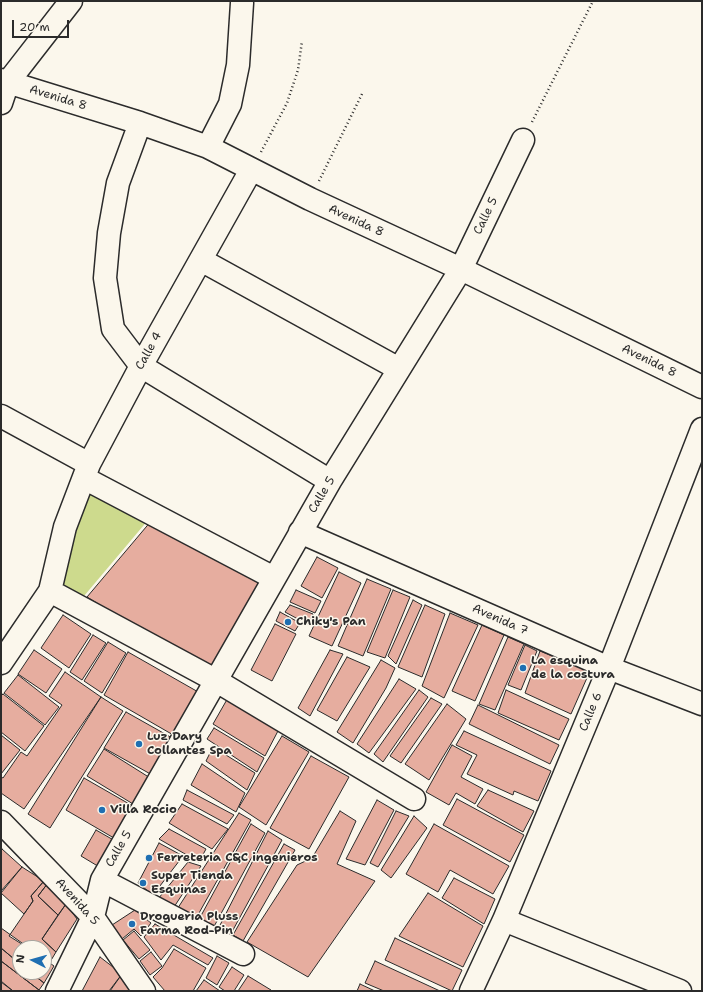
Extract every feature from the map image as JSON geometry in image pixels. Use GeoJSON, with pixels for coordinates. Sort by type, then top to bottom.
{"type":"FeatureCollection","features":[{"type":"Feature","properties":{"kind":"street"},"geometry":{"type":"LineString","coordinates":[[1,103],[5,81],[71,1]]}},
{"type":"Feature","properties":{"kind":"street"},"geometry":{"type":"LineString","coordinates":[[208,147],[230,104],[238,64],[242,3]]}},
{"type":"Feature","properties":{"kind":"street","name":"Avenida 8"},"geometry":{"type":"LineString","coordinates":[[5,81],[140,123],[208,147],[310,199],[461,269],[702,387]]}},
{"type":"Feature","properties":{"kind":"street"},"geometry":{"type":"LineString","coordinates":[[140,123],[118,183],[109,233],[106,278],[113,329],[141,366],[330,481]]}},
{"type":"Feature","properties":{"kind":"street","name":"Calle 5"},"geometry":{"type":"LineString","coordinates":[[56,991],[93,917],[102,880],[300,532],[461,269],[523,140]]}},
{"type":"Feature","properties":{"kind":"street","name":"Calle 4"},"geometry":{"type":"LineString","coordinates":[[1,663],[50,591],[65,527],[86,471],[141,366],[251,170]]}},
{"type":"Feature","properties":{"kind":"street"},"geometry":{"type":"LineString","coordinates":[[201,260],[399,369]]}},
{"type":"Feature","properties":{"kind":"street"},"geometry":{"type":"LineString","coordinates":[[1,416],[86,471],[274,578]]}},
{"type":"Feature","properties":{"kind":"street","name":"Calle 6"},"geometry":{"type":"LineString","coordinates":[[472,991],[504,920],[609,668],[702,429]]}},
{"type":"Feature","properties":{"kind":"street","name":"Avenida 7"},"geometry":{"type":"LineString","coordinates":[[300,532],[609,668],[702,704]]}},
{"type":"Feature","properties":{"kind":"street"},"geometry":{"type":"LineString","coordinates":[[50,591],[215,680],[414,799]]}},
{"type":"Feature","properties":{"kind":"street","name":"Avenida 5"},"geometry":{"type":"LineString","coordinates":[[1,822],[93,917],[144,991]]}},
{"type":"Feature","properties":{"kind":"street"},"geometry":{"type":"LineString","coordinates":[[102,880],[243,954]]}},
{"type":"Feature","properties":{"kind":"street"},"geometry":{"type":"LineString","coordinates":[[504,920],[680,991]]}},
{"type":"Feature","properties":{"kind":"path"},"geometry":{"type":"LineString","coordinates":[[523,140],[593,1]]}},
{"type":"Feature","properties":{"kind":"path"},"geometry":{"type":"LineString","coordinates":[[251,170],[287,103],[298,70],[302,41]]}},
{"type":"Feature","properties":{"kind":"path"},"geometry":{"type":"LineString","coordinates":[[310,199],[363,92]]}},
{"type":"Feature","properties":{"kind":"green space"},"geometry":{"type":"Polygon","coordinates":[[[86,484],[149,519],[84,596],[57,582],[86,484]]]}},
{"type":"Feature","properties":{"kind":"building"},"geometry":{"type":"Polygon","coordinates":[[[152,520],[263,581],[211,673],[87,597],[152,520]]]}},
{"type":"Feature","properties":{"kind":"building"},"geometry":{"type":"Polygon","coordinates":[[[317,557],[338,568],[322,598],[301,586],[317,557]]]}},
{"type":"Feature","properties":{"kind":"building"},"geometry":{"type":"Polygon","coordinates":[[[339,572],[361,583],[332,646],[309,636],[339,572]]]}},
{"type":"Feature","properties":{"kind":"building"},"geometry":{"type":"Polygon","coordinates":[[[367,579],[391,589],[363,656],[338,646],[367,579]]]}},
{"type":"Feature","properties":{"kind":"building"},"geometry":{"type":"Polygon","coordinates":[[[296,590],[321,601],[315,613],[290,602],[296,590]]]}},
{"type":"Feature","properties":{"kind":"building"},"geometry":{"type":"Polygon","coordinates":[[[393,590],[410,597],[385,658],[367,652],[393,590]]]}},
{"type":"Feature","properties":{"kind":"building"},"geometry":{"type":"Polygon","coordinates":[[[413,600],[422,605],[396,664],[388,656],[413,600]]]}},
{"type":"Feature","properties":{"kind":"building"},"geometry":{"type":"Polygon","coordinates":[[[290,605],[313,614],[309,625],[285,612],[290,605]]]}},
{"type":"Feature","properties":{"kind":"building"},"geometry":{"type":"Polygon","coordinates":[[[425,605],[445,614],[422,677],[398,667],[425,605]]]}},
{"type":"Feature","properties":{"kind":"building","name":"Chiky's Pan"},"geometry":{"type":"Polygon","coordinates":[[[280,612],[300,623],[295,631],[276,621],[280,612]]]}},
{"type":"Feature","properties":{"kind":"building"},"geometry":{"type":"Polygon","coordinates":[[[450,613],[478,625],[444,698],[422,686],[450,613]]]}},
{"type":"Feature","properties":{"kind":"building"},"geometry":{"type":"Polygon","coordinates":[[[63,615],[91,634],[69,668],[41,648],[63,615]]]}},
{"type":"Feature","properties":{"kind":"building"},"geometry":{"type":"Polygon","coordinates":[[[275,624],[296,634],[272,681],[251,670],[275,624]]]}},
{"type":"Feature","properties":{"kind":"building"},"geometry":{"type":"Polygon","coordinates":[[[482,625],[504,635],[475,701],[452,691],[482,625]]]}},
{"type":"Feature","properties":{"kind":"building"},"geometry":{"type":"Polygon","coordinates":[[[93,635],[106,643],[82,680],[70,672],[93,635]]]}},
{"type":"Feature","properties":{"kind":"building"},"geometry":{"type":"Polygon","coordinates":[[[508,637],[524,644],[495,710],[479,704],[508,637]]]}},
{"type":"Feature","properties":{"kind":"building"},"geometry":{"type":"Polygon","coordinates":[[[108,642],[126,653],[102,693],[84,681],[108,642]]]}},
{"type":"Feature","properties":{"kind":"building","name":"La esquina de la costura"},"geometry":{"type":"Polygon","coordinates":[[[525,645],[537,651],[521,690],[508,685],[525,645]]]}},
{"type":"Feature","properties":{"kind":"building"},"geometry":{"type":"Polygon","coordinates":[[[34,650],[62,669],[46,693],[18,674],[34,650]]]}},
{"type":"Feature","properties":{"kind":"building"},"geometry":{"type":"Polygon","coordinates":[[[330,650],[343,654],[310,716],[298,708],[330,650]]]}},
{"type":"Feature","properties":{"kind":"building"},"geometry":{"type":"Polygon","coordinates":[[[540,651],[590,671],[571,714],[525,693],[540,651]]]}},
{"type":"Feature","properties":{"kind":"building"},"geometry":{"type":"Polygon","coordinates":[[[128,652],[200,693],[175,736],[104,695],[128,652]]]}},
{"type":"Feature","properties":{"kind":"building"},"geometry":{"type":"Polygon","coordinates":[[[347,657],[370,667],[337,721],[317,710],[347,657]]]}},
{"type":"Feature","properties":{"kind":"building"},"geometry":{"type":"Polygon","coordinates":[[[381,660],[395,668],[386,688],[353,743],[337,732],[381,660]]]}},
{"type":"Feature","properties":{"kind":"building"},"geometry":{"type":"Polygon","coordinates":[[[65,672],[101,697],[24,809],[1,793],[1,777],[3,778],[21,752],[27,756],[62,705],[49,696],[65,672]]]}},
{"type":"Feature","properties":{"kind":"building"},"geometry":{"type":"Polygon","coordinates":[[[18,675],[59,707],[45,725],[4,693],[18,675]]]}},
{"type":"Feature","properties":{"kind":"building"},"geometry":{"type":"Polygon","coordinates":[[[399,679],[416,689],[369,753],[357,744],[399,679]]]}},
{"type":"Feature","properties":{"kind":"building"},"geometry":{"type":"Polygon","coordinates":[[[419,690],[428,697],[383,762],[374,754],[419,690]]]}},
{"type":"Feature","properties":{"kind":"building"},"geometry":{"type":"Polygon","coordinates":[[[506,690],[569,719],[559,740],[498,713],[506,690]]]}},
{"type":"Feature","properties":{"kind":"building"},"geometry":{"type":"Polygon","coordinates":[[[3,694],[44,726],[25,751],[1,732],[1,696],[3,694]]]}},
{"type":"Feature","properties":{"kind":"building"},"geometry":{"type":"Polygon","coordinates":[[[229,696],[279,729],[265,756],[213,724],[229,696]]]}},
{"type":"Feature","properties":{"kind":"building"},"geometry":{"type":"Polygon","coordinates":[[[101,697],[123,711],[50,828],[28,814],[101,697]]]}},
{"type":"Feature","properties":{"kind":"building"},"geometry":{"type":"Polygon","coordinates":[[[431,698],[442,704],[401,763],[390,756],[431,698]]]}},
{"type":"Feature","properties":{"kind":"building"},"geometry":{"type":"Polygon","coordinates":[[[447,704],[466,719],[429,780],[405,764],[447,704]]]}},
{"type":"Feature","properties":{"kind":"building"},"geometry":{"type":"Polygon","coordinates":[[[478,705],[559,745],[550,764],[469,724],[478,705]]]}},
{"type":"Feature","properties":{"kind":"building","name":"Luz Dary Collantes Spa"},"geometry":{"type":"Polygon","coordinates":[[[126,712],[174,739],[154,776],[104,748],[126,712]]]}},
{"type":"Feature","properties":{"kind":"building"},"geometry":{"type":"Polygon","coordinates":[[[214,728],[264,758],[257,772],[207,739],[214,728]]]}},
{"type":"Feature","properties":{"kind":"building"},"geometry":{"type":"Polygon","coordinates":[[[464,731],[551,771],[538,801],[514,791],[513,795],[467,774],[477,755],[456,745],[464,731]]]}},
{"type":"Feature","properties":{"kind":"building"},"geometry":{"type":"Polygon","coordinates":[[[1,735],[20,750],[1,774],[1,735]]]}},
{"type":"Feature","properties":{"kind":"building"},"geometry":{"type":"Polygon","coordinates":[[[282,736],[309,752],[266,825],[239,807],[282,736]]]}},
{"type":"Feature","properties":{"kind":"building"},"geometry":{"type":"Polygon","coordinates":[[[452,745],[472,756],[461,777],[483,789],[475,804],[456,793],[449,805],[426,792],[452,745]]]}},
{"type":"Feature","properties":{"kind":"building"},"geometry":{"type":"Polygon","coordinates":[[[213,747],[255,773],[247,790],[206,761],[213,747]]]}},
{"type":"Feature","properties":{"kind":"building"},"geometry":{"type":"Polygon","coordinates":[[[104,749],[155,781],[138,807],[87,776],[104,749]]]}},
{"type":"Feature","properties":{"kind":"building"},"geometry":{"type":"Polygon","coordinates":[[[311,756],[349,777],[309,849],[270,828],[311,756]]]}},
{"type":"Feature","properties":{"kind":"building"},"geometry":{"type":"Polygon","coordinates":[[[202,764],[245,793],[236,812],[191,785],[202,764]]]}},
{"type":"Feature","properties":{"kind":"building","name":"Villa Rocio"},"geometry":{"type":"Polygon","coordinates":[[[84,778],[138,809],[119,841],[66,810],[84,778]]]}},
{"type":"Feature","properties":{"kind":"building"},"geometry":{"type":"Polygon","coordinates":[[[187,790],[234,815],[227,824],[183,800],[187,790]]]}},
{"type":"Feature","properties":{"kind":"building"},"geometry":{"type":"Polygon","coordinates":[[[488,790],[534,811],[523,832],[477,806],[488,790]]]}},
{"type":"Feature","properties":{"kind":"building"},"geometry":{"type":"Polygon","coordinates":[[[457,799],[524,835],[510,862],[443,825],[457,799]]]}},
{"type":"Feature","properties":{"kind":"building"},"geometry":{"type":"Polygon","coordinates":[[[377,800],[394,810],[365,865],[346,859],[377,800]]]}},
{"type":"Feature","properties":{"kind":"building"},"geometry":{"type":"Polygon","coordinates":[[[182,804],[228,829],[212,849],[169,823],[182,804]]]}},
{"type":"Feature","properties":{"kind":"building"},"geometry":{"type":"Polygon","coordinates":[[[340,811],[356,821],[337,864],[375,881],[308,977],[247,942],[297,865],[312,858],[340,811]]]}},
{"type":"Feature","properties":{"kind":"building"},"geometry":{"type":"Polygon","coordinates":[[[396,811],[409,816],[378,867],[370,863],[396,811]]]}},
{"type":"Feature","properties":{"kind":"building"},"geometry":{"type":"Polygon","coordinates":[[[239,813],[251,820],[194,922],[174,914],[239,813]]]}},
{"type":"Feature","properties":{"kind":"building"},"geometry":{"type":"Polygon","coordinates":[[[414,816],[427,828],[391,878],[381,870],[414,816]]]}},
{"type":"Feature","properties":{"kind":"building"},"geometry":{"type":"Polygon","coordinates":[[[251,824],[265,833],[211,932],[197,923],[251,824]]]}},
{"type":"Feature","properties":{"kind":"building"},"geometry":{"type":"Polygon","coordinates":[[[434,824],[509,866],[493,894],[450,870],[438,892],[406,874],[434,824]]]}},
{"type":"Feature","properties":{"kind":"building"},"geometry":{"type":"Polygon","coordinates":[[[169,829],[206,849],[199,862],[159,839],[169,829]]]}},
{"type":"Feature","properties":{"kind":"building"},"geometry":{"type":"Polygon","coordinates":[[[96,830],[117,842],[101,868],[81,856],[96,830]]]}},
{"type":"Feature","properties":{"kind":"building"},"geometry":{"type":"Polygon","coordinates":[[[268,831],[282,840],[227,941],[216,933],[268,831]]]}},
{"type":"Feature","properties":{"kind":"building"},"geometry":{"type":"Polygon","coordinates":[[[159,843],[183,856],[153,895],[138,883],[159,843]]]}},
{"type":"Feature","properties":{"kind":"building"},"geometry":{"type":"Polygon","coordinates":[[[284,844],[295,850],[243,941],[233,935],[284,844]]]}},
{"type":"Feature","properties":{"kind":"building"},"geometry":{"type":"Polygon","coordinates":[[[2,849],[22,867],[1,891],[1,851],[2,849]]]}},
{"type":"Feature","properties":{"kind":"building"},"geometry":{"type":"Polygon","coordinates":[[[188,862],[201,866],[174,907],[158,899],[188,862]]]}},
{"type":"Feature","properties":{"kind":"building"},"geometry":{"type":"Polygon","coordinates":[[[22,867],[44,881],[31,896],[33,901],[24,914],[1,893],[22,867]]]}},
{"type":"Feature","properties":{"kind":"building"},"geometry":{"type":"Polygon","coordinates":[[[454,878],[495,899],[484,924],[442,898],[454,878]]]}},
{"type":"Feature","properties":{"kind":"building"},"geometry":{"type":"Polygon","coordinates":[[[44,881],[48,883],[38,896],[58,915],[42,939],[43,940],[15,940],[9,936],[33,901],[31,896],[44,881]]]}},
{"type":"Feature","properties":{"kind":"building"},"geometry":{"type":"Polygon","coordinates":[[[48,883],[66,904],[58,915],[38,896],[48,883]]]}},
{"type":"Feature","properties":{"kind":"building"},"geometry":{"type":"Polygon","coordinates":[[[428,893],[483,926],[463,967],[399,936],[428,893]]]}},
{"type":"Feature","properties":{"kind":"building"},"geometry":{"type":"Polygon","coordinates":[[[66,904],[77,919],[56,952],[52,948],[52,940],[42,939],[66,904]]]}},
{"type":"Feature","properties":{"kind":"building","name":"Drogueria Pluss Farma Rod-Pin"},"geometry":{"type":"Polygon","coordinates":[[[135,910],[151,923],[141,936],[134,929],[122,939],[112,925],[135,910]]]}},
{"type":"Feature","properties":{"kind":"building"},"geometry":{"type":"Polygon","coordinates":[[[155,924],[213,958],[208,965],[173,945],[161,960],[144,937],[155,924]]]}},
{"type":"Feature","properties":{"kind":"building"},"geometry":{"type":"Polygon","coordinates":[[[1,928],[18,940],[12,940],[12,957],[1,948],[1,928]]]}},
{"type":"Feature","properties":{"kind":"building"},"geometry":{"type":"Polygon","coordinates":[[[134,931],[150,950],[139,959],[123,940],[134,931]]]}},
{"type":"Feature","properties":{"kind":"building"},"geometry":{"type":"Polygon","coordinates":[[[395,938],[462,970],[452,991],[385,960],[395,938]]]}},
{"type":"Feature","properties":{"kind":"building"},"geometry":{"type":"Polygon","coordinates":[[[1,948],[12,957],[12,969],[1,961],[1,948]]]}},
{"type":"Feature","properties":{"kind":"building"},"geometry":{"type":"Polygon","coordinates":[[[52,948],[56,952],[52,959],[52,948]]]}},
{"type":"Feature","properties":{"kind":"building"},"geometry":{"type":"Polygon","coordinates":[[[174,949],[206,968],[193,991],[165,991],[153,977],[162,968],[174,949]]]}},
{"type":"Feature","properties":{"kind":"building"},"geometry":{"type":"Polygon","coordinates":[[[151,952],[162,966],[150,975],[140,961],[151,952]]]}},
{"type":"Feature","properties":{"kind":"building"},"geometry":{"type":"Polygon","coordinates":[[[217,956],[229,963],[217,985],[206,978],[217,956]]]}},
{"type":"Feature","properties":{"kind":"building"},"geometry":{"type":"Polygon","coordinates":[[[100,957],[122,974],[109,991],[82,991],[100,957]]]}},
{"type":"Feature","properties":{"kind":"building"},"geometry":{"type":"Polygon","coordinates":[[[1,961],[12,969],[12,980],[26,980],[40,991],[13,991],[1,981],[1,961]]]}},
{"type":"Feature","properties":{"kind":"building"},"geometry":{"type":"Polygon","coordinates":[[[375,961],[440,991],[384,991],[365,983],[375,961]]]}},
{"type":"Feature","properties":{"kind":"building"},"geometry":{"type":"Polygon","coordinates":[[[232,967],[244,975],[234,991],[225,991],[219,987],[232,967]]]}},
{"type":"Feature","properties":{"kind":"building"},"geometry":{"type":"Polygon","coordinates":[[[122,974],[134,991],[110,991],[122,974]]]}},
{"type":"Feature","properties":{"kind":"building"},"geometry":{"type":"Polygon","coordinates":[[[248,976],[271,990],[271,991],[238,991],[248,976]]]}},
{"type":"Feature","properties":{"kind":"building"},"geometry":{"type":"Polygon","coordinates":[[[26,980],[40,980],[44,983],[39,990],[26,980]]]}},
{"type":"Feature","properties":{"kind":"building"},"geometry":{"type":"Polygon","coordinates":[[[204,980],[220,991],[196,991],[204,980]]]}},
{"type":"Feature","properties":{"kind":"building"},"geometry":{"type":"Polygon","coordinates":[[[1,982],[13,991],[1,991],[1,982]]]}},
{"type":"Feature","properties":{"kind":"building"},"geometry":{"type":"Polygon","coordinates":[[[360,984],[375,991],[357,991],[360,984]]]}},
{"type":"Feature","properties":{"kind":"place","name":"Chiky's Pan"},"geometry":{"type":"Point","coordinates":[288,622]}},
{"type":"Feature","properties":{"kind":"place","name":"La esquina de la costura"},"geometry":{"type":"Point","coordinates":[523,668]}},
{"type":"Feature","properties":{"kind":"place","name":"Luz Dary Collantes Spa"},"geometry":{"type":"Point","coordinates":[139,744]}},
{"type":"Feature","properties":{"kind":"place","name":"Villa Rocio"},"geometry":{"type":"Point","coordinates":[102,810]}},
{"type":"Feature","properties":{"kind":"place","name":"Ferreteria C&C ingenieros"},"geometry":{"type":"Point","coordinates":[149,858]}},
{"type":"Feature","properties":{"kind":"place","name":"Super Tienda Esquinas"},"geometry":{"type":"Point","coordinates":[143,883]}},
{"type":"Feature","properties":{"kind":"place","name":"Drogueria Pluss Farma Rod-Pin"},"geometry":{"type":"Point","coordinates":[132,924]}}]}
